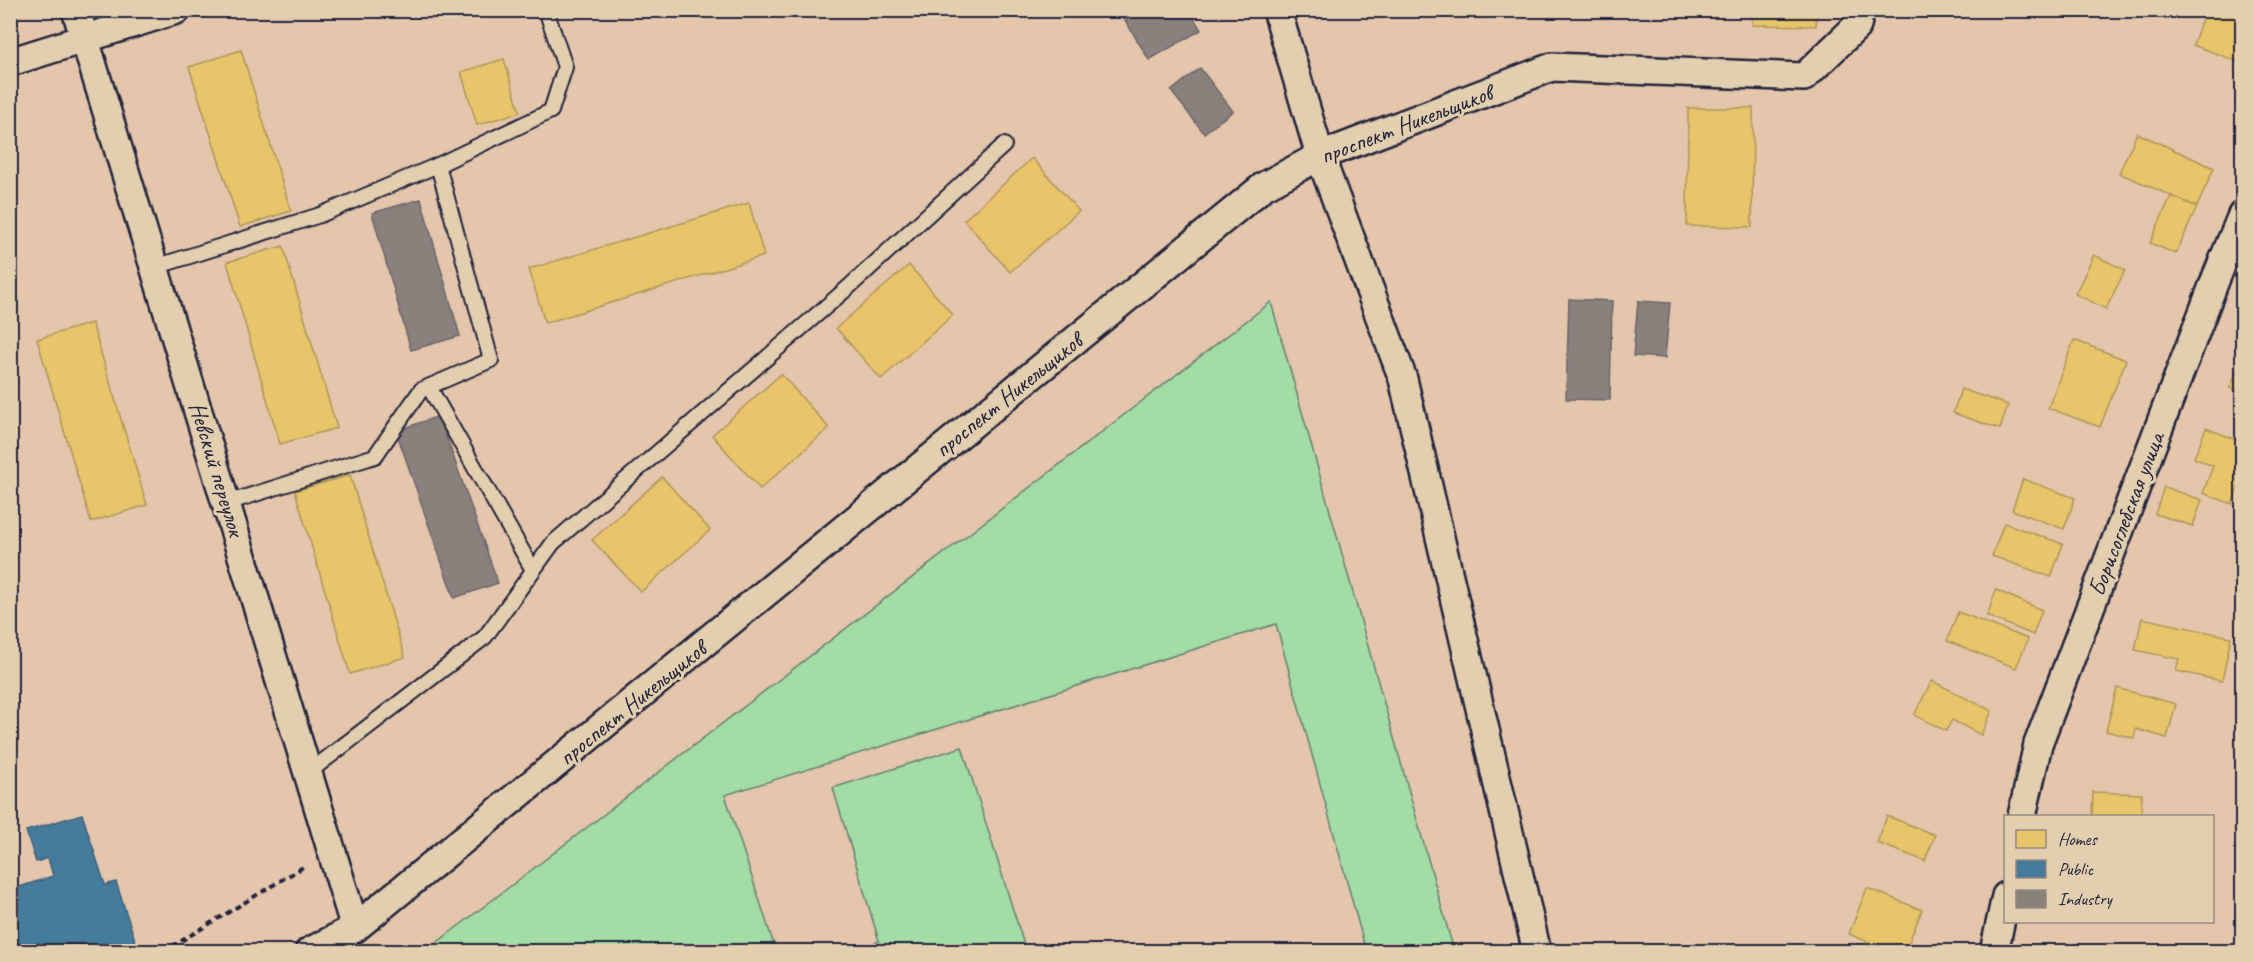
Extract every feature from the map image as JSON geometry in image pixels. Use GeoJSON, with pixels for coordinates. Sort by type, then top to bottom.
{"type":"FeatureCollection","features":[{"type":"Feature","properties":{"kind":"street","name":"Невский переулок"},"geometry":{"type":"LineString","coordinates":[[76,10],[333,849],[355,928]]}},
{"type":"Feature","properties":{"kind":"street"},"geometry":{"type":"LineString","coordinates":[[10,62],[176,10]]}},
{"type":"Feature","properties":{"kind":"street"},"geometry":{"type":"LineString","coordinates":[[1277,10],[1320,156],[1403,379],[1537,951]]}},
{"type":"Feature","properties":{"kind":"street","name":"проспект Никельщиков"},"geometry":{"type":"LineString","coordinates":[[309,951],[355,928],[1264,186],[1320,156],[1552,67],[1804,77],[1857,26],[1860,10]]}},
{"type":"Feature","properties":{"kind":"street","name":"Борисоглебская улица"},"geometry":{"type":"LineString","coordinates":[[2022,815],[2038,744],[2242,215]]}},
{"type":"Feature","properties":{"kind":"street"},"geometry":{"type":"LineString","coordinates":[[1994,951],[2004,905]]}},
{"type":"Feature","properties":{"kind":"lane"},"geometry":{"type":"LineString","coordinates":[[155,267],[320,215],[438,165],[551,111],[565,67],[546,10]]}},
{"type":"Feature","properties":{"kind":"lane"},"geometry":{"type":"LineString","coordinates":[[309,772],[485,637],[553,543],[851,285],[1004,145]]}},
{"type":"Feature","properties":{"kind":"lane"},"geometry":{"type":"LineString","coordinates":[[227,502],[375,456],[421,390],[491,360],[438,165]]}},
{"type":"Feature","properties":{"kind":"lane"},"geometry":{"type":"LineString","coordinates":[[429,387],[533,570]]}},
{"type":"Feature","properties":{"kind":"path"},"geometry":{"type":"LineString","coordinates":[[162,951],[333,849]]}},
{"type":"Feature","properties":{"kind":"green space"},"geometry":{"type":"Polygon","coordinates":[[[1271,302],[1454,951],[1366,951],[1276,624],[725,795],[776,951],[426,951],[1271,302]]]}},
{"type":"Feature","properties":{"kind":"green space"},"geometry":{"type":"Polygon","coordinates":[[[962,747],[1026,951],[852,951],[879,941],[833,788],[962,747]]]}},
{"type":"Feature","properties":{"kind":"building: Homes"},"geometry":{"type":"Polygon","coordinates":[[[1752,10],[1817,10],[1816,26],[1752,25],[1752,10]]]}},
{"type":"Feature","properties":{"kind":"building: Homes"},"geometry":{"type":"Polygon","coordinates":[[[2205,10],[2227,10],[2242,16],[2242,63],[2193,45],[2205,10]]]}},
{"type":"Feature","properties":{"kind":"building: Homes"},"geometry":{"type":"Polygon","coordinates":[[[241,50],[291,211],[240,227],[189,67],[241,50]]]}},
{"type":"Feature","properties":{"kind":"building: Homes"},"geometry":{"type":"Polygon","coordinates":[[[504,59],[520,112],[477,125],[461,72],[504,59]]]}},
{"type":"Feature","properties":{"kind":"building: Homes"},"geometry":{"type":"Polygon","coordinates":[[[1688,108],[1753,108],[1752,227],[1687,226],[1688,108]]]}},
{"type":"Feature","properties":{"kind":"building: Homes"},"geometry":{"type":"Polygon","coordinates":[[[2137,133],[2214,168],[2197,207],[2119,173],[2137,133]]]}},
{"type":"Feature","properties":{"kind":"building: Homes"},"geometry":{"type":"Polygon","coordinates":[[[1032,158],[1079,211],[1010,272],[964,220],[1032,158]]]}},
{"type":"Feature","properties":{"kind":"building: Homes"},"geometry":{"type":"Polygon","coordinates":[[[2171,196],[2197,207],[2176,254],[2150,243],[2171,196]]]}},
{"type":"Feature","properties":{"kind":"building: Homes"},"geometry":{"type":"Polygon","coordinates":[[[749,203],[764,256],[545,323],[529,269],[749,203]]]}},
{"type":"Feature","properties":{"kind":"building: Homes"},"geometry":{"type":"Polygon","coordinates":[[[283,246],[337,428],[280,444],[227,262],[283,246]]]}},
{"type":"Feature","properties":{"kind":"building: Homes"},"geometry":{"type":"Polygon","coordinates":[[[2094,255],[2125,270],[2106,309],[2075,294],[2094,255]]]}},
{"type":"Feature","properties":{"kind":"building: Homes"},"geometry":{"type":"Polygon","coordinates":[[[909,265],[953,315],[881,379],[836,328],[909,265]]]}},
{"type":"Feature","properties":{"kind":"building: Homes"},"geometry":{"type":"Polygon","coordinates":[[[92,323],[147,505],[91,522],[37,339],[92,323]]]}},
{"type":"Feature","properties":{"kind":"building: Homes"},"geometry":{"type":"Polygon","coordinates":[[[2074,340],[2126,360],[2100,427],[2048,408],[2074,340]]]}},
{"type":"Feature","properties":{"kind":"building: Homes"},"geometry":{"type":"Polygon","coordinates":[[[2242,358],[2242,393],[2230,388],[2242,358]]]}},
{"type":"Feature","properties":{"kind":"building: Homes"},"geometry":{"type":"Polygon","coordinates":[[[781,374],[829,428],[760,489],[712,435],[781,374]]]}},
{"type":"Feature","properties":{"kind":"building: Homes"},"geometry":{"type":"Polygon","coordinates":[[[1961,389],[2008,405],[2000,429],[1953,413],[1961,389]]]}},
{"type":"Feature","properties":{"kind":"building: Homes"},"geometry":{"type":"Polygon","coordinates":[[[2206,428],[2242,442],[2242,477],[2232,504],[2203,493],[2213,466],[2194,458],[2206,428]]]}},
{"type":"Feature","properties":{"kind":"building: Homes"},"geometry":{"type":"Polygon","coordinates":[[[350,475],[405,657],[350,674],[295,491],[350,475]]]}},
{"type":"Feature","properties":{"kind":"building: Homes"},"geometry":{"type":"Polygon","coordinates":[[[662,477],[710,530],[641,592],[592,540],[662,477]]]}},
{"type":"Feature","properties":{"kind":"building: Homes"},"geometry":{"type":"Polygon","coordinates":[[[2023,479],[2075,498],[2064,529],[2012,510],[2023,479]]]}},
{"type":"Feature","properties":{"kind":"building: Homes"},"geometry":{"type":"Polygon","coordinates":[[[2164,487],[2202,500],[2193,526],[2155,514],[2164,487]]]}},
{"type":"Feature","properties":{"kind":"building: Homes"},"geometry":{"type":"Polygon","coordinates":[[[2004,523],[2063,544],[2051,577],[1992,556],[2004,523]]]}},
{"type":"Feature","properties":{"kind":"building: Homes"},"geometry":{"type":"Polygon","coordinates":[[[1996,590],[2042,610],[2033,635],[1987,616],[1996,590]]]}},
{"type":"Feature","properties":{"kind":"building: Homes"},"geometry":{"type":"Polygon","coordinates":[[[1958,612],[2028,639],[2016,668],[1947,641],[1958,612]]]}},
{"type":"Feature","properties":{"kind":"building: Homes"},"geometry":{"type":"Polygon","coordinates":[[[2142,618],[2231,637],[2222,681],[2176,671],[2179,659],[2135,650],[2142,618]]]}},
{"type":"Feature","properties":{"kind":"building: Homes"},"geometry":{"type":"Polygon","coordinates":[[[1932,681],[1992,711],[1981,735],[1952,720],[1946,731],[1914,715],[1932,681]]]}},
{"type":"Feature","properties":{"kind":"building: Homes"},"geometry":{"type":"Polygon","coordinates":[[[2117,688],[2176,704],[2167,738],[2136,729],[2134,738],[2106,731],[2117,688]]]}},
{"type":"Feature","properties":{"kind":"building: Homes"},"geometry":{"type":"Polygon","coordinates":[[[2093,792],[2142,794],[2141,815],[2092,815],[2093,792]]]}},
{"type":"Feature","properties":{"kind":"building: Homes"},"geometry":{"type":"Polygon","coordinates":[[[1887,816],[1935,835],[1925,861],[1877,843],[1887,816]]]}},
{"type":"Feature","properties":{"kind":"building: Homes"},"geometry":{"type":"Polygon","coordinates":[[[1867,888],[1922,910],[1905,952],[1892,952],[1849,934],[1867,888]]]}},
{"type":"Feature","properties":{"kind":"building: Public"},"geometry":{"type":"Polygon","coordinates":[[[82,814],[105,885],[116,882],[137,946],[121,952],[10,952],[10,890],[53,876],[48,858],[36,862],[26,831],[82,814]]]}},
{"type":"Feature","properties":{"kind":"building: Industry"},"geometry":{"type":"Polygon","coordinates":[[[1119,10],[1189,10],[1201,30],[1149,60],[1119,10]]]}},
{"type":"Feature","properties":{"kind":"building: Industry"},"geometry":{"type":"Polygon","coordinates":[[[1200,68],[1233,111],[1204,133],[1171,91],[1200,68]]]}},
{"type":"Feature","properties":{"kind":"building: Industry"},"geometry":{"type":"Polygon","coordinates":[[[421,199],[460,336],[411,350],[372,213],[421,199]]]}},
{"type":"Feature","properties":{"kind":"building: Industry"},"geometry":{"type":"Polygon","coordinates":[[[1569,299],[1612,301],[1610,400],[1566,399],[1569,299]]]}},
{"type":"Feature","properties":{"kind":"building: Industry"},"geometry":{"type":"Polygon","coordinates":[[[1638,301],[1670,303],[1665,358],[1633,356],[1638,301]]]}},
{"type":"Feature","properties":{"kind":"building: Industry"},"geometry":{"type":"Polygon","coordinates":[[[439,416],[498,583],[454,598],[396,431],[439,416]]]}}]}
